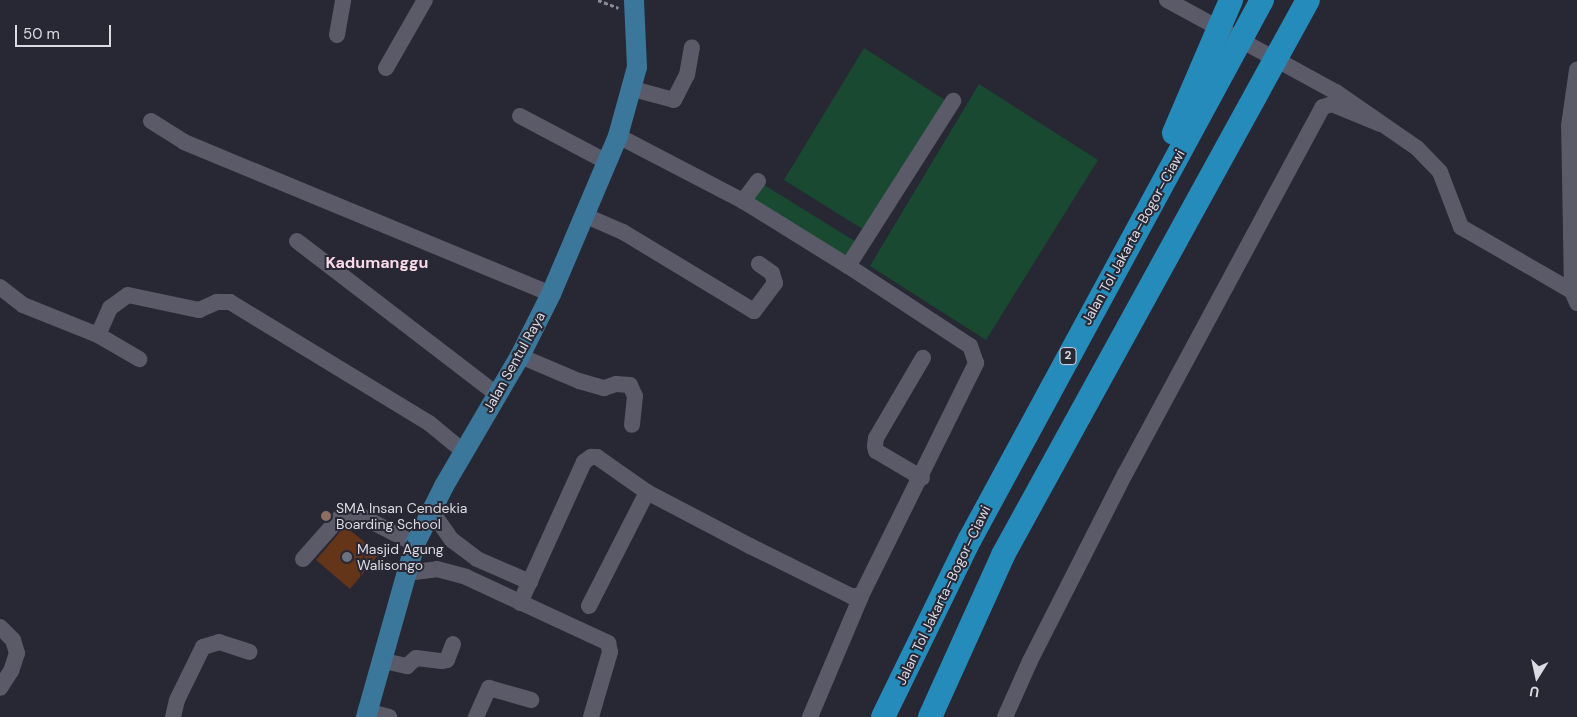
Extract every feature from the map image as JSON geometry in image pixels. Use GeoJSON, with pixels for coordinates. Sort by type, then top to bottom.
{"type":"FeatureCollection","features":[{"type":"Feature","properties":{"kind":"highway"},"geometry":{"type":"LineString","coordinates":[[1116,267],[1232,0]]}},
{"type":"Feature","properties":{"kind":"highway","name":"Jalan Tol Jakarta–Bogor–Ciawi"},"geometry":{"type":"LineString","coordinates":[[883,717],[970,540],[1262,0]]}},
{"type":"Feature","properties":{"kind":"highway"},"geometry":{"type":"LineString","coordinates":[[930,717],[1003,555],[1308,0]]}},
{"type":"Feature","properties":{"kind":"main road","name":"Jalan Sentul Raya"},"geometry":{"type":"LineString","coordinates":[[366,714],[380,660],[415,544],[430,509],[520,356],[551,294],[605,161],[618,136],[633,89],[637,67],[635,6]]}},
{"type":"Feature","properties":{"kind":"street"},"geometry":{"type":"LineString","coordinates":[[338,35],[343,0]]}},
{"type":"Feature","properties":{"kind":"street"},"geometry":{"type":"LineString","coordinates":[[386,68],[425,0]]}},
{"type":"Feature","properties":{"kind":"street"},"geometry":{"type":"LineString","coordinates":[[1167,0],[1336,92],[1417,148],[1440,172],[1460,227],[1574,297]]}},
{"type":"Feature","properties":{"kind":"street"},"geometry":{"type":"LineString","coordinates":[[633,89],[674,100],[687,75],[692,47]]}},
{"type":"Feature","properties":{"kind":"street"},"geometry":{"type":"LineString","coordinates":[[1574,297],[1569,126],[1577,70]]}},
{"type":"Feature","properties":{"kind":"street"},"geometry":{"type":"LineString","coordinates":[[848,266],[953,101]]}},
{"type":"Feature","properties":{"kind":"street"},"geometry":{"type":"LineString","coordinates":[[1005,717],[1030,661],[1130,466],[1323,107],[1332,104],[1380,124]]}},
{"type":"Feature","properties":{"kind":"street"},"geometry":{"type":"LineString","coordinates":[[520,116],[605,161]]}},
{"type":"Feature","properties":{"kind":"street"},"geometry":{"type":"LineString","coordinates":[[151,121],[178,139],[551,294]]}},
{"type":"Feature","properties":{"kind":"street"},"geometry":{"type":"LineString","coordinates":[[618,136],[743,201],[848,266],[970,346],[976,355],[976,363],[922,478],[861,596],[810,717]]}},
{"type":"Feature","properties":{"kind":"street"},"geometry":{"type":"LineString","coordinates":[[743,201],[758,181]]}},
{"type":"Feature","properties":{"kind":"street"},"geometry":{"type":"LineString","coordinates":[[584,215],[623,232],[754,311],[775,283],[772,273],[759,264]]}},
{"type":"Feature","properties":{"kind":"street"},"geometry":{"type":"LineString","coordinates":[[297,241],[498,395]]}},
{"type":"Feature","properties":{"kind":"street"},"geometry":{"type":"LineString","coordinates":[[1,287],[15,299],[48,318],[98,336],[139,359]]}},
{"type":"Feature","properties":{"kind":"street"},"geometry":{"type":"LineString","coordinates":[[98,336],[110,308],[128,295],[199,310],[217,302],[230,302],[429,423],[464,452]]}},
{"type":"Feature","properties":{"kind":"street"},"geometry":{"type":"LineString","coordinates":[[520,356],[596,386],[630,385],[635,396],[632,425]]}},
{"type":"Feature","properties":{"kind":"street"},"geometry":{"type":"LineString","coordinates":[[922,478],[876,451],[874,446],[876,438],[923,358]]}},
{"type":"Feature","properties":{"kind":"street"},"geometry":{"type":"LineString","coordinates":[[520,603],[584,462],[591,457],[597,457],[647,492],[851,596],[861,596]]}},
{"type":"Feature","properties":{"kind":"street"},"geometry":{"type":"LineString","coordinates":[[589,606],[647,492]]}},
{"type":"Feature","properties":{"kind":"street"},"geometry":{"type":"LineString","coordinates":[[430,509],[452,540],[477,559],[530,582]]}},
{"type":"Feature","properties":{"kind":"street"},"geometry":{"type":"LineString","coordinates":[[303,559],[342,515],[354,513],[415,544]]}},
{"type":"Feature","properties":{"kind":"street"},"geometry":{"type":"LineString","coordinates":[[466,577],[477,559]]}},
{"type":"Feature","properties":{"kind":"street"},"geometry":{"type":"LineString","coordinates":[[406,573],[437,569],[466,577],[608,643],[610,652],[591,717]]}},
{"type":"Feature","properties":{"kind":"street"},"geometry":{"type":"LineString","coordinates":[[0,628],[13,640],[17,653],[11,671],[0,688]]}},
{"type":"Feature","properties":{"kind":"street"},"geometry":{"type":"LineString","coordinates":[[173,717],[177,700],[203,647],[219,642],[249,652]]}},
{"type":"Feature","properties":{"kind":"street"},"geometry":{"type":"LineString","coordinates":[[380,660],[407,666],[416,658],[442,662],[447,660],[453,644]]}},
{"type":"Feature","properties":{"kind":"street"},"geometry":{"type":"LineString","coordinates":[[476,717],[489,688],[531,700]]}},
{"type":"Feature","properties":{"kind":"street"},"geometry":{"type":"LineString","coordinates":[[366,714],[389,717]]}},
{"type":"Feature","properties":{"kind":"path"},"geometry":{"type":"LineString","coordinates":[[598,0],[635,6]]}},
{"type":"Feature","properties":{"kind":"green space"},"geometry":{"type":"Polygon","coordinates":[[[864,48],[945,100],[864,230],[784,180],[864,48]]]}},
{"type":"Feature","properties":{"kind":"green space"},"geometry":{"type":"Polygon","coordinates":[[[979,84],[1098,160],[986,340],[870,266],[979,84]]]}},
{"type":"Feature","properties":{"kind":"green space"},"geometry":{"type":"Polygon","coordinates":[[[758,181],[861,245],[848,266],[743,201],[758,181]]]}},
{"type":"Feature","properties":{"kind":"building","name":"Masjid Agung Walisongo"},"geometry":{"type":"Polygon","coordinates":[[[345,526],[379,554],[350,589],[316,560],[345,526]]]}},
{"type":"Feature","properties":{"kind":"place","name":"SMA Insan Cendekia Boarding School"},"geometry":{"type":"Point","coordinates":[326,516]}},
{"type":"Feature","properties":{"kind":"place","name":"Masjid Agung Walisongo"},"geometry":{"type":"Point","coordinates":[347,557]}},
{"type":"Feature","properties":{"kind":"district","name":"Kadumanggu"},"geometry":{"type":"Point","coordinates":[377,263]}}]}
